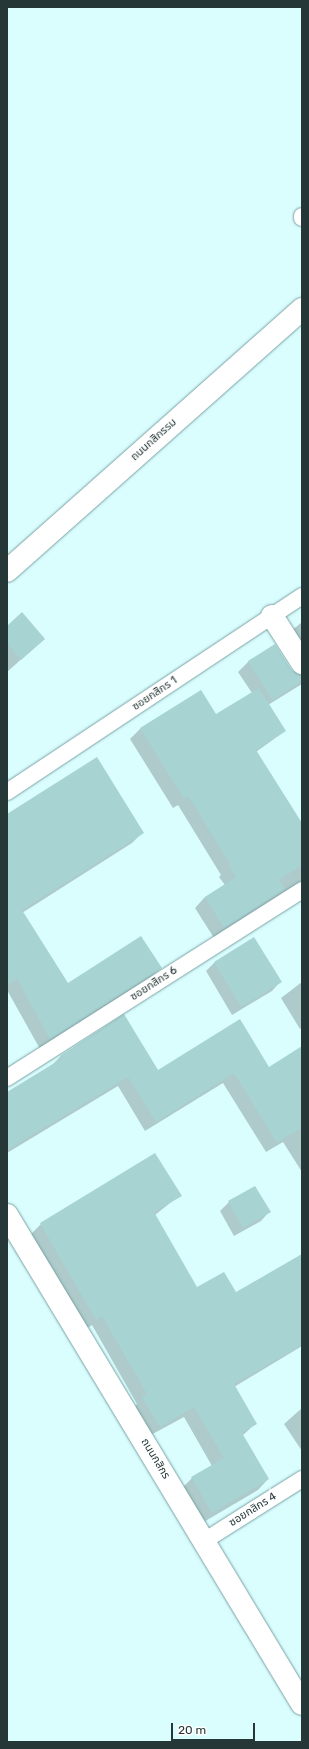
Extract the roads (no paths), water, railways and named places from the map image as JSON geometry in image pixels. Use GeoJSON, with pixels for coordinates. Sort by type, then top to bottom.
{"type":"FeatureCollection","features":[{"type":"Feature","properties":{"kind":"street","name":"ถนนกสิกรรม"},"geometry":{"type":"LineString","coordinates":[[8,569],[302,309]]}},
{"type":"Feature","properties":{"kind":"street"},"geometry":{"type":"LineString","coordinates":[[272,616],[302,663]]}},
{"type":"Feature","properties":{"kind":"street","name":"ถนนกสิกร"},"geometry":{"type":"LineString","coordinates":[[7,1215],[302,1704]]}},
{"type":"Feature","properties":{"kind":"lane","name":"ซอยกสิกร 1"},"geometry":{"type":"LineString","coordinates":[[7,792],[302,596]]}},
{"type":"Feature","properties":{"kind":"lane","name":"ซอยกสิกร 6"},"geometry":{"type":"LineString","coordinates":[[7,1078],[302,890]]}},
{"type":"Feature","properties":{"kind":"lane","name":"ซอยกสิกร 4"},"geometry":{"type":"LineString","coordinates":[[204,1541],[302,1479]]}}]}
